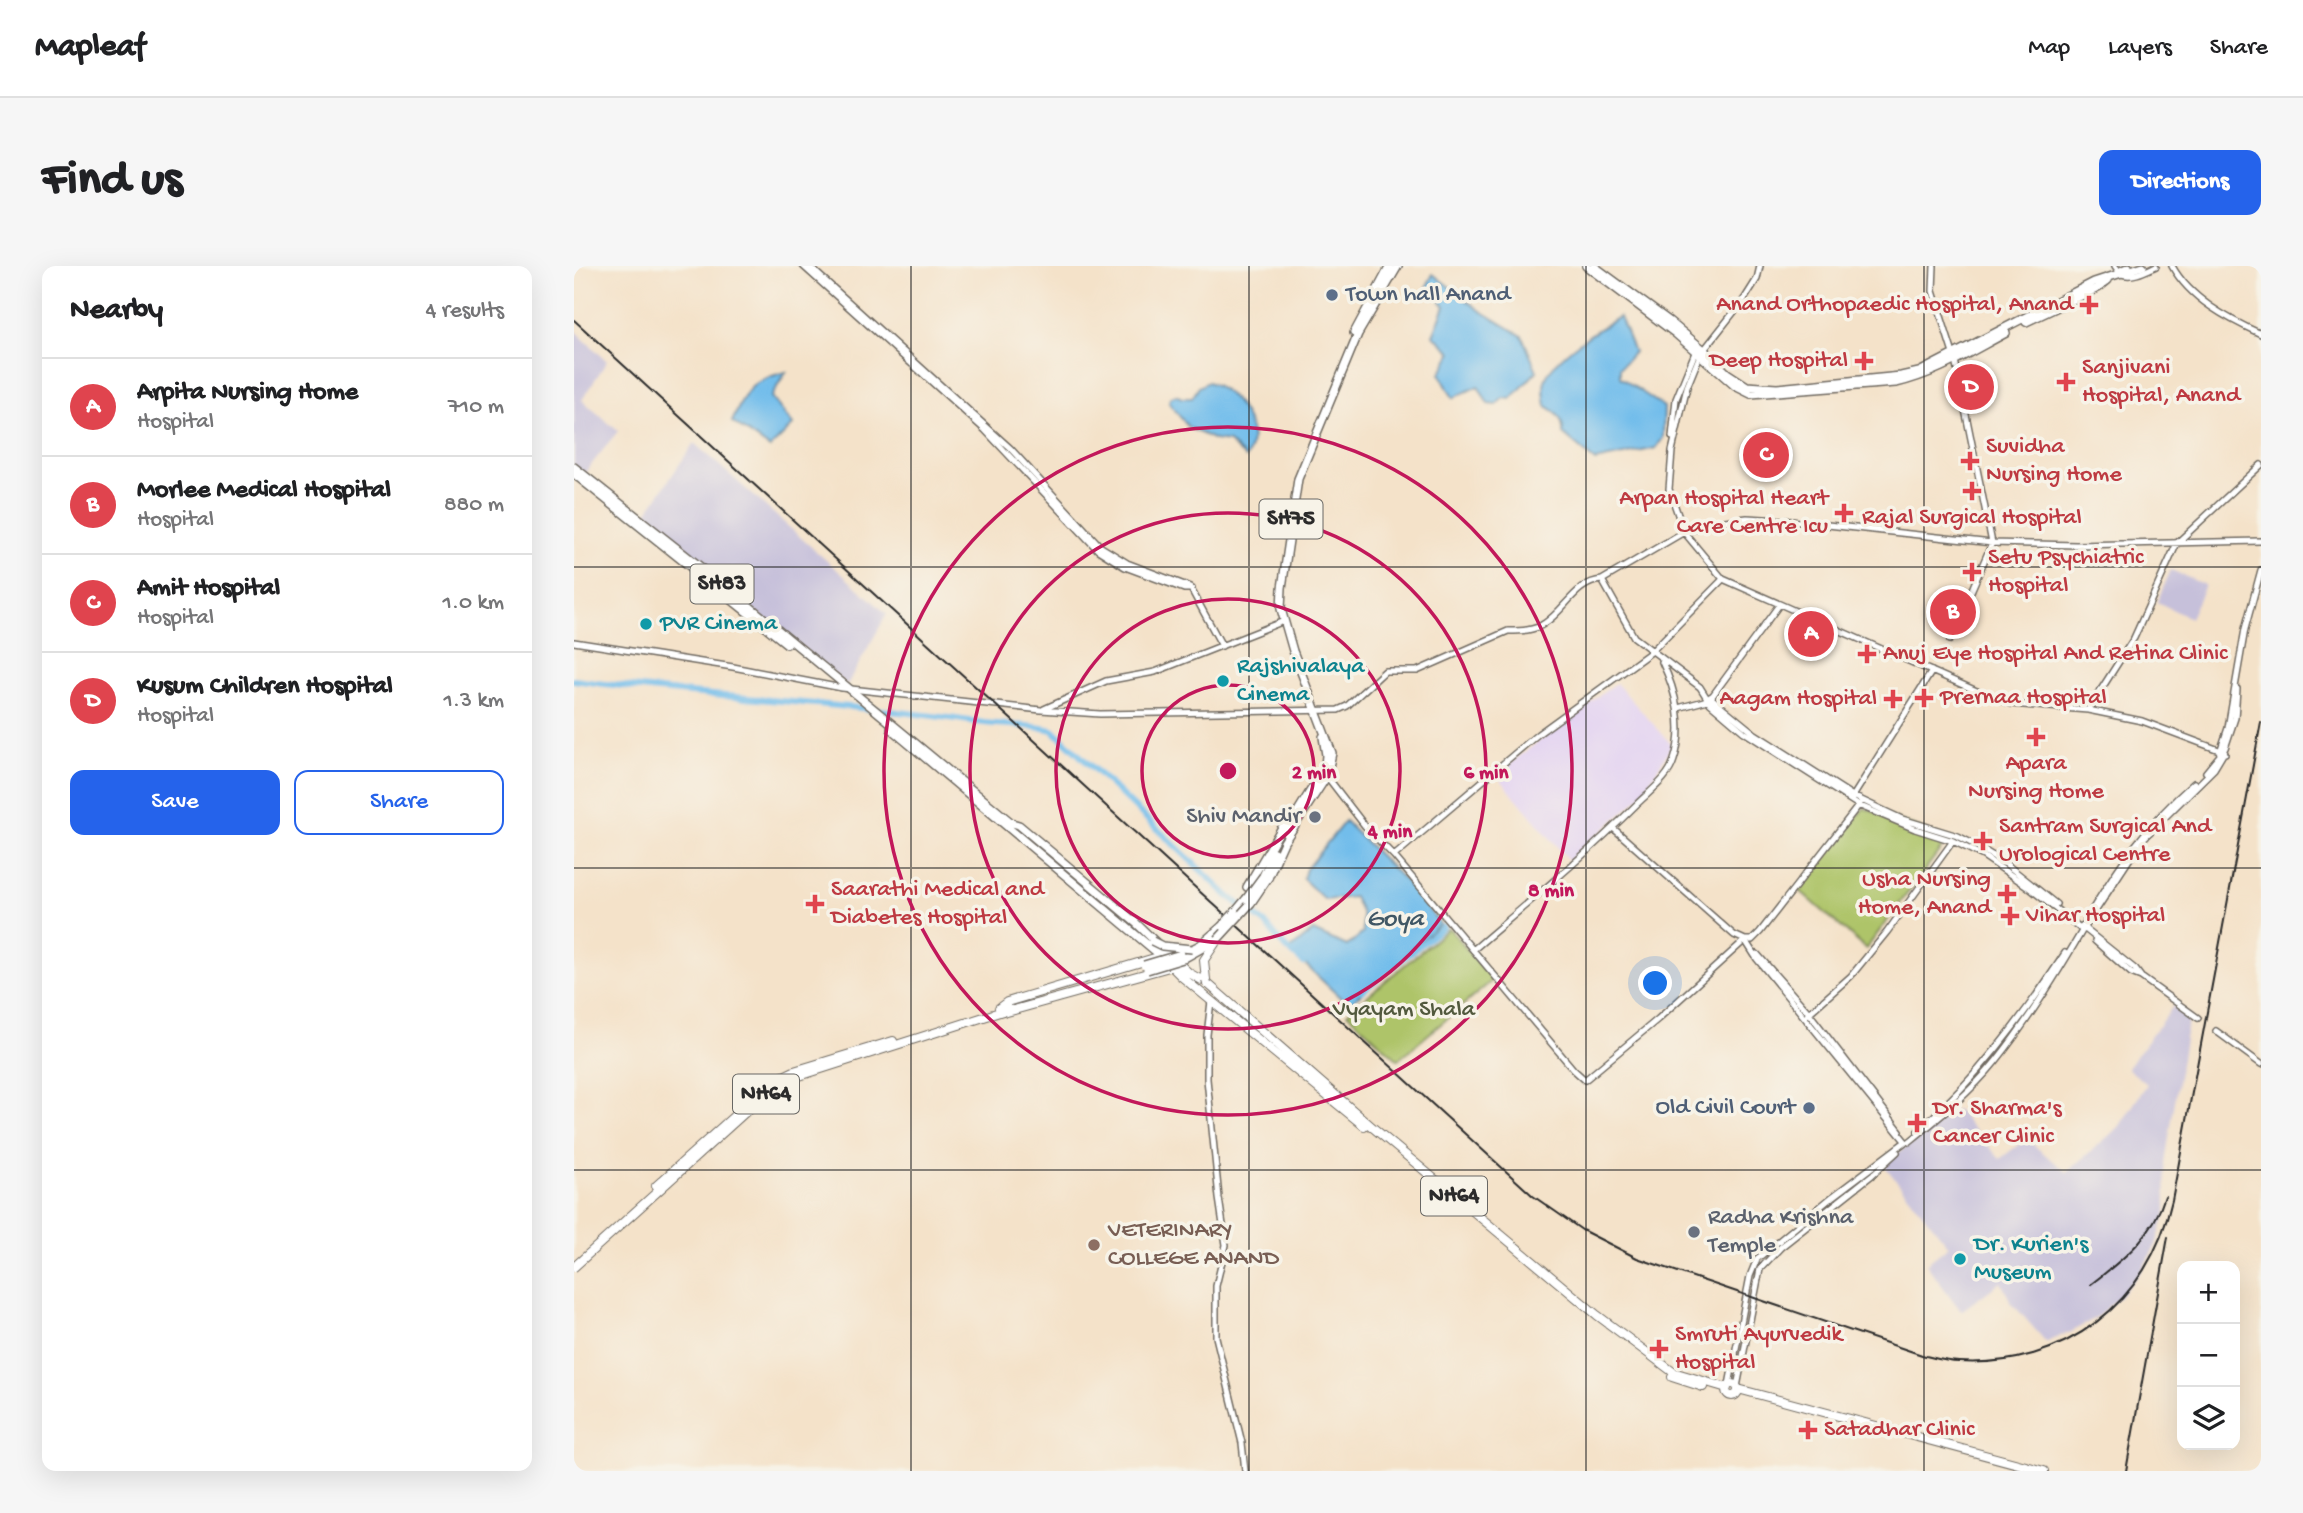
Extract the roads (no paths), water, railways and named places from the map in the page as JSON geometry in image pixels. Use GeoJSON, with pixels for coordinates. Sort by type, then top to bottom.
{"type":"FeatureCollection","features":[{"type":"Feature","properties":{"kind":"highway"},"geometry":{"type":"LineString","coordinates":[[1218,939],[1204,960],[1207,984],[1217,996],[1325,1091],[1337,1101],[1343,1102]]}},
{"type":"Feature","properties":{"kind":"highway","name":"NH64"},"geometry":{"type":"LineString","coordinates":[[1164,955],[1211,1001],[1670,1376],[1686,1383],[1732,1389],[2044,1471]]}},
{"type":"Feature","properties":{"kind":"highway"},"geometry":{"type":"LineString","coordinates":[[1164,955],[1007,1002],[1004,1008],[1011,1012],[1175,965]]}},
{"type":"Feature","properties":{"kind":"highway","name":"NH64"},"geometry":{"type":"LineString","coordinates":[[1175,965],[1210,985],[1601,1322]]}},
{"type":"Feature","properties":{"kind":"highway","name":"NH64"},"geometry":{"type":"LineString","coordinates":[[574,1264],[770,1090],[793,1078],[1004,1008]]}},
{"type":"Feature","properties":{"kind":"highway","name":"NH64"},"geometry":{"type":"LineString","coordinates":[[1983,1456],[2027,1471]]}},
{"type":"Feature","properties":{"kind":"main road","name":"SH75"},"geometry":{"type":"LineString","coordinates":[[1323,774],[1326,762],[1325,742],[1278,611],[1278,592],[1296,474],[1350,341],[1390,266]]}},
{"type":"Feature","properties":{"kind":"main road","name":"SH75"},"geometry":{"type":"LineString","coordinates":[[1282,621],[1282,588],[1299,475],[1358,334],[1398,266]]}},
{"type":"Feature","properties":{"kind":"main road"},"geometry":{"type":"LineString","coordinates":[[1586,266],[1699,351]]}},
{"type":"Feature","properties":{"kind":"main road"},"geometry":{"type":"LineString","coordinates":[[1594,266],[1739,383],[1765,388],[1901,376],[1919,372],[1954,358],[2098,288],[2123,270],[2143,266]]}},
{"type":"Feature","properties":{"kind":"main road"},"geometry":{"type":"LineString","coordinates":[[1954,358],[2095,282],[2112,277]]}},
{"type":"Feature","properties":{"kind":"main road","name":"SH83"},"geometry":{"type":"LineString","coordinates":[[574,467],[877,714],[1042,844],[1136,923],[1164,955]]}},
{"type":"Feature","properties":{"kind":"main road","name":"SH83"},"geometry":{"type":"LineString","coordinates":[[574,474],[688,560]]}},
{"type":"Feature","properties":{"kind":"main road","name":"SH83"},"geometry":{"type":"LineString","coordinates":[[877,714],[1164,955]]}},
{"type":"Feature","properties":{"kind":"main road"},"geometry":{"type":"LineString","coordinates":[[1323,774],[1324,786],[1286,843],[1260,896],[1247,887],[1312,780],[1323,774]]}},
{"type":"Feature","properties":{"kind":"main road"},"geometry":{"type":"LineString","coordinates":[[1145,967],[1188,958],[1218,939],[1251,903],[1323,774]]}},
{"type":"Feature","properties":{"kind":"main road"},"geometry":{"type":"LineString","coordinates":[[1013,823],[1152,941],[1186,952]]}},
{"type":"Feature","properties":{"kind":"main road"},"geometry":{"type":"LineString","coordinates":[[1004,1008],[1145,967],[1186,952],[1222,926],[1265,877]]}},
{"type":"Feature","properties":{"kind":"street"},"geometry":{"type":"LineString","coordinates":[[803,266],[985,429],[1098,550],[1130,569],[1184,589],[1192,589]]}},
{"type":"Feature","properties":{"kind":"street"},"geometry":{"type":"LineString","coordinates":[[809,266],[1002,441],[1101,547],[1127,563],[1186,584],[1192,589],[1222,646]]}},
{"type":"Feature","properties":{"kind":"street"},"geometry":{"type":"LineString","coordinates":[[1760,266],[1757,279],[1745,298],[1699,351],[1671,451],[1669,489],[1684,532],[1723,579],[2011,704],[2088,710],[2148,722],[2222,752]]}},
{"type":"Feature","properties":{"kind":"street"},"geometry":{"type":"LineString","coordinates":[[1934,266],[1933,291],[1954,358],[1992,543],[1950,640]]}},
{"type":"Feature","properties":{"kind":"street"},"geometry":{"type":"LineString","coordinates":[[2115,266],[2133,275],[2156,266]]}},
{"type":"Feature","properties":{"kind":"street"},"geometry":{"type":"LineString","coordinates":[[2172,266],[2184,284],[2217,312],[2261,334]]}},
{"type":"Feature","properties":{"kind":"street"},"geometry":{"type":"LineString","coordinates":[[2088,710],[2134,638],[2177,543],[2261,465]]}},
{"type":"Feature","properties":{"kind":"street"},"geometry":{"type":"LineString","coordinates":[[574,642],[845,688],[1041,710],[1100,714],[1338,710],[1347,706],[1385,671],[1417,671],[1508,631],[1520,631],[1545,623],[1592,581],[1602,580],[1684,532],[1725,521],[1747,518],[1847,526],[1992,543],[2261,541]]}},
{"type":"Feature","properties":{"kind":"street"},"geometry":{"type":"LineString","coordinates":[[1732,1389],[1760,1269],[1781,1247],[1872,1175],[1946,1106],[1993,1055],[2082,929],[2136,841],[2206,772],[2222,752],[2245,629],[2261,570]]}},
{"type":"Feature","properties":{"kind":"street"},"geometry":{"type":"LineString","coordinates":[[1394,856],[1538,734],[1651,652],[1723,579]]}},
{"type":"Feature","properties":{"kind":"street"},"geometry":{"type":"LineString","coordinates":[[1602,580],[1634,637],[1700,687],[1717,710],[1744,732],[1852,799],[1915,829],[1953,841],[2003,868],[2135,969],[2141,977],[2198,1018]]}},
{"type":"Feature","properties":{"kind":"street"},"geometry":{"type":"LineString","coordinates":[[1678,708],[1709,698],[1722,685],[1779,605]]}},
{"type":"Feature","properties":{"kind":"street"},"geometry":{"type":"LineString","coordinates":[[1041,710],[1106,681],[1155,672],[1282,621]]}},
{"type":"Feature","properties":{"kind":"street"},"geometry":{"type":"LineString","coordinates":[[1473,950],[1613,828],[1666,776],[1674,763],[1678,708],[1660,659]]}},
{"type":"Feature","properties":{"kind":"street"},"geometry":{"type":"LineString","coordinates":[[1852,799],[1932,671]]}},
{"type":"Feature","properties":{"kind":"street"},"geometry":{"type":"LineString","coordinates":[[1323,774],[1364,826],[1394,856],[1585,1080],[1658,1019],[1745,940]]}},
{"type":"Feature","properties":{"kind":"street"},"geometry":{"type":"LineString","coordinates":[[1613,828],[1734,935],[1752,940],[1860,803]]}},
{"type":"Feature","properties":{"kind":"street"},"geometry":{"type":"LineString","coordinates":[[1860,803],[1902,820],[1958,836],[1984,850],[2038,890],[2082,929]]}},
{"type":"Feature","properties":{"kind":"street"},"geometry":{"type":"LineString","coordinates":[[1807,1015],[1851,976],[1887,932],[1953,841]]}},
{"type":"Feature","properties":{"kind":"street"},"geometry":{"type":"LineString","coordinates":[[1745,940],[1807,1015],[1876,1107],[1907,1141]]}},
{"type":"Feature","properties":{"kind":"street"},"geometry":{"type":"LineString","coordinates":[[1211,1001],[1207,1035],[1207,1079],[1226,1245],[1216,1286],[1216,1337],[1242,1443],[1245,1471]]}},
{"type":"Feature","properties":{"kind":"street"},"geometry":{"type":"LineString","coordinates":[[2216,1031],[2261,1064]]}},
{"type":"Feature","properties":{"kind":"water"},"geometry":{"type":"Polygon","coordinates":[[[1433,274],[1478,309],[1522,336],[1537,371],[1511,399],[1503,398],[1496,405],[1488,404],[1478,386],[1453,398],[1440,374],[1452,352],[1433,335],[1445,306],[1427,286],[1433,274]]]}},
{"type":"Feature","properties":{"kind":"water"},"geometry":{"type":"Polygon","coordinates":[[[1620,317],[1634,352],[1620,368],[1620,377],[1664,407],[1663,438],[1656,448],[1595,461],[1563,434],[1559,417],[1546,406],[1544,384],[1551,369],[1568,351],[1620,317]]]}},
{"type":"Feature","properties":{"kind":"water"},"geometry":{"type":"Polygon","coordinates":[[[786,372],[771,397],[793,425],[770,448],[732,422],[751,388],[764,379],[786,372]]]}},
{"type":"Feature","properties":{"kind":"water"},"geometry":{"type":"Polygon","coordinates":[[[1208,382],[1228,394],[1244,413],[1251,436],[1251,448],[1246,458],[1229,442],[1215,440],[1189,428],[1169,403],[1170,398],[1176,395],[1192,398],[1199,387],[1208,382]]]}},
{"type":"Feature","properties":{"kind":"water","name":"Goya"},"geometry":{"type":"Polygon","coordinates":[[[1345,821],[1413,889],[1440,924],[1348,1005],[1290,950],[1313,931],[1347,946],[1363,933],[1362,914],[1354,897],[1325,900],[1303,879],[1306,869],[1345,821]]]}},
{"type":"Feature","properties":{"kind":"waterway"},"geometry":{"type":"LineString","coordinates":[[574,680],[882,710],[1053,730],[1228,896],[1265,923],[1283,945],[1304,963]]}},
{"type":"Feature","properties":{"kind":"waterway"},"geometry":{"type":"LineString","coordinates":[[1362,991],[1443,927]]}},
{"type":"Feature","properties":{"kind":"railway"},"geometry":{"type":"LineString","coordinates":[[574,320],[1533,1196],[1582,1230],[1637,1258],[1936,1359],[1954,1362],[1998,1361],[2034,1354],[2067,1341],[2097,1322],[2122,1298],[2144,1270],[2161,1237],[2172,1200],[2261,722]]}},
{"type":"Feature","properties":{"kind":"railway"},"geometry":{"type":"LineString","coordinates":[[2090,1285],[2135,1247],[2153,1224],[2165,1196]]}},
{"type":"Feature","properties":{"kind":"railway"},"geometry":{"type":"LineString","coordinates":[[2126,1471],[2168,1237]]}},
{"type":"Feature","properties":{"kind":"place","name":"Town hall Anand"},"geometry":{"type":"Point","coordinates":[1332,295]}},
{"type":"Feature","properties":{"kind":"place","name":"Anand Orthopaedic Hospital, Anand"},"geometry":{"type":"Point","coordinates":[2089,305]}},
{"type":"Feature","properties":{"kind":"place","name":"Deep Hospital"},"geometry":{"type":"Point","coordinates":[1864,361]}},
{"type":"Feature","properties":{"kind":"place","name":"Sanjivani Hospital, Anand"},"geometry":{"type":"Point","coordinates":[2066,382]}},
{"type":"Feature","properties":{"kind":"place","name":"Kusum Children Hospital"},"geometry":{"type":"Point","coordinates":[1971,387]}},
{"type":"Feature","properties":{"kind":"place","name":"Amit Hospital"},"geometry":{"type":"Point","coordinates":[1766,455]}},
{"type":"Feature","properties":{"kind":"place","name":"Suvidha Nursing Home"},"geometry":{"type":"Point","coordinates":[1970,461]}},
{"type":"Feature","properties":{"kind":"place","name":"Rajal Surgical Hospital"},"geometry":{"type":"Point","coordinates":[1972,491]}},
{"type":"Feature","properties":{"kind":"place","name":"Arpan Hospital Heart Care Centre Icu"},"geometry":{"type":"Point","coordinates":[1844,513]}},
{"type":"Feature","properties":{"kind":"place","name":"Setu Psychiatric Hospital"},"geometry":{"type":"Point","coordinates":[1972,572]}},
{"type":"Feature","properties":{"kind":"place","name":"Morlee Medical Hospital"},"geometry":{"type":"Point","coordinates":[1953,612]}},
{"type":"Feature","properties":{"kind":"place","name":"PVR Cinema"},"geometry":{"type":"Point","coordinates":[646,624]}},
{"type":"Feature","properties":{"kind":"place","name":"Arpita Nursing Home"},"geometry":{"type":"Point","coordinates":[1811,634]}},
{"type":"Feature","properties":{"kind":"place","name":"Anuj Eye Hospital And Retina Clinic"},"geometry":{"type":"Point","coordinates":[1867,654]}},
{"type":"Feature","properties":{"kind":"place","name":"Rajshivalaya Cinema"},"geometry":{"type":"Point","coordinates":[1223,681]}},
{"type":"Feature","properties":{"kind":"place","name":"Prernaa Hospital"},"geometry":{"type":"Point","coordinates":[1924,698]}},
{"type":"Feature","properties":{"kind":"place","name":"Aagam Hospital"},"geometry":{"type":"Point","coordinates":[1893,699]}},
{"type":"Feature","properties":{"kind":"place","name":"Apara Nursing Home"},"geometry":{"type":"Point","coordinates":[2036,737]}},
{"type":"Feature","properties":{"kind":"place","name":"Shiv Mandir"},"geometry":{"type":"Point","coordinates":[1315,817]}},
{"type":"Feature","properties":{"kind":"place","name":"Santram Surgical And Urological Centre"},"geometry":{"type":"Point","coordinates":[1983,841]}},
{"type":"Feature","properties":{"kind":"place","name":"Usha Nursing Home, Anand"},"geometry":{"type":"Point","coordinates":[2007,894]}},
{"type":"Feature","properties":{"kind":"place","name":"Saarathi Medical and Diabetes Hospital"},"geometry":{"type":"Point","coordinates":[815,904]}},
{"type":"Feature","properties":{"kind":"place","name":"Vihar Hospital"},"geometry":{"type":"Point","coordinates":[2010,916]}},
{"type":"Feature","properties":{"kind":"place","name":"Old Civil Court"},"geometry":{"type":"Point","coordinates":[1809,1108]}},
{"type":"Feature","properties":{"kind":"place","name":"Dr. Sharma's Cancer Clinic"},"geometry":{"type":"Point","coordinates":[1917,1123]}},
{"type":"Feature","properties":{"kind":"place","name":"Radha Krishna Temple"},"geometry":{"type":"Point","coordinates":[1694,1232]}},
{"type":"Feature","properties":{"kind":"place","name":"VETERINARY COLLEGE ANAND"},"geometry":{"type":"Point","coordinates":[1094,1245]}},
{"type":"Feature","properties":{"kind":"place","name":"Dr. Kurien's Museum"},"geometry":{"type":"Point","coordinates":[1960,1259]}},
{"type":"Feature","properties":{"kind":"place","name":"Smruti Ayurvedik Hospital"},"geometry":{"type":"Point","coordinates":[1659,1349]}},
{"type":"Feature","properties":{"kind":"place","name":"Satadhar Clinic"},"geometry":{"type":"Point","coordinates":[1808,1430]}},
{"type":"Feature","properties":{"kind":"park label","name":"Vyayam Shala"},"geometry":{"type":"Point","coordinates":[1404,1010]}}]}
